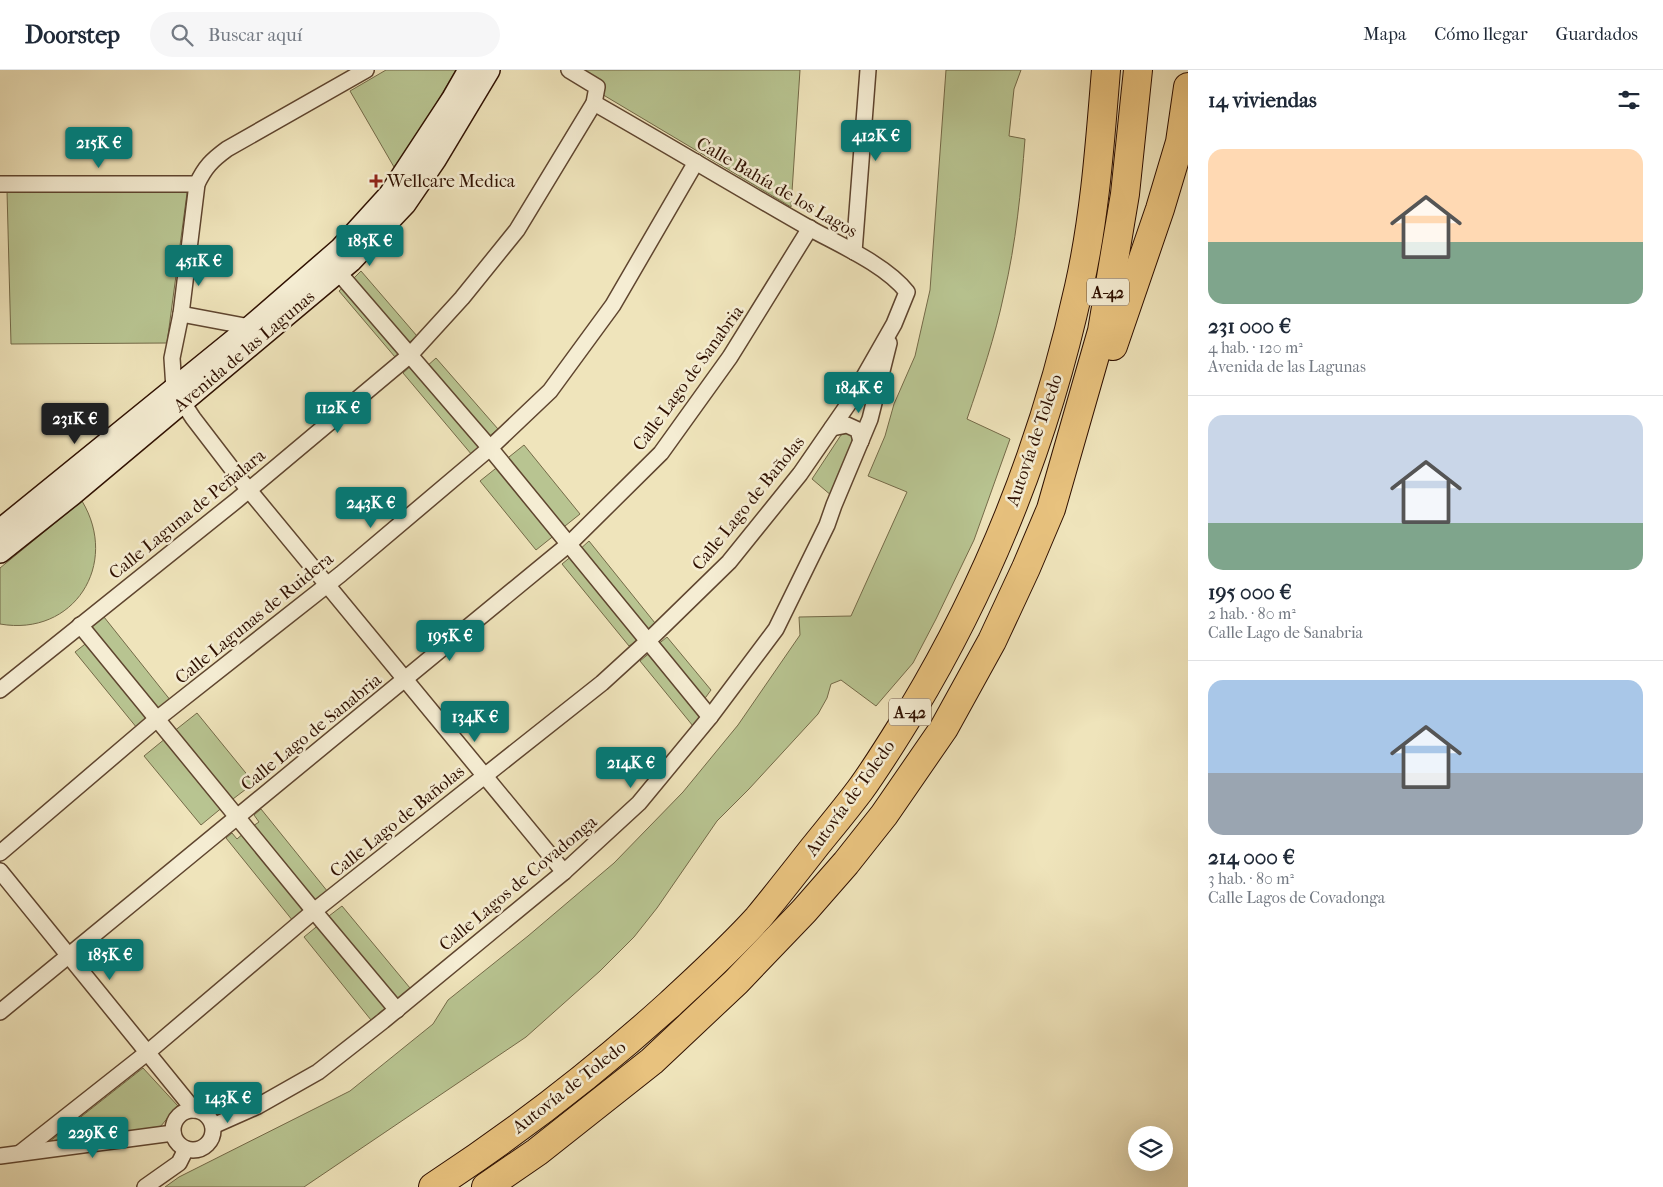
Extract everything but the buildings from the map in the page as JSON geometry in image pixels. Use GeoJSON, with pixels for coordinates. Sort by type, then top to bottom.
{"type":"FeatureCollection","features":[{"type":"Feature","properties":{"kind":"highway","name":"Autovía de Toledo"},"geometry":{"type":"LineString","coordinates":[[433,1187],[478,1157],[569,1090],[633,1038],[702,974],[756,919],[860,790],[937,668],[988,567],[1031,460],[1057,374],[1080,284],[1098,170],[1106,70]]}},
{"type":"Feature","properties":{"kind":"highway","name":"Autovía de Toledo"},"geometry":{"type":"LineString","coordinates":[[486,1187],[537,1152],[652,1061],[736,982],[804,911],[846,863],[884,815],[944,728],[992,641],[1051,509],[1102,331],[1125,194],[1138,70]]}},
{"type":"Feature","properties":{"kind":"highway"},"geometry":{"type":"LineString","coordinates":[[1051,509],[1092,408],[1160,209],[1180,142],[1188,87]]}},
{"type":"Feature","properties":{"kind":"main road","name":"Avenida de las Lagunas"},"geometry":{"type":"LineString","coordinates":[[0,552],[178,396],[250,328],[340,249],[390,194],[470,70]]}},
{"type":"Feature","properties":{"kind":"main road","name":"Avenida de las Lagunas"},"geometry":{"type":"LineString","coordinates":[[0,530],[339,273],[404,204],[435,160],[489,70]]}},
{"type":"Feature","properties":{"kind":"street"},"geometry":{"type":"LineString","coordinates":[[366,70],[227,149],[210,162],[197,184],[181,314],[172,358],[178,396],[249,489],[404,680],[564,872]]}},
{"type":"Feature","properties":{"kind":"street"},"geometry":{"type":"LineString","coordinates":[[569,70],[597,87],[594,102]]}},
{"type":"Feature","properties":{"kind":"street"},"geometry":{"type":"LineString","coordinates":[[854,252],[868,70]]}},
{"type":"Feature","properties":{"kind":"street","name":"Calle Bahía de los Lagos"},"geometry":{"type":"LineString","coordinates":[[594,102],[854,252],[899,282],[907,292],[894,324]]}},
{"type":"Feature","properties":{"kind":"street","name":"Calle Laguna de Peñalara"},"geometry":{"type":"LineString","coordinates":[[0,690],[249,489],[410,355],[462,298],[517,230],[594,102]]}},
{"type":"Feature","properties":{"kind":"street","name":"Calle Lagunas de Ruidera"},"geometry":{"type":"LineString","coordinates":[[0,853],[157,719],[327,585],[490,448],[550,390],[608,311],[696,162]]}},
{"type":"Feature","properties":{"kind":"street"},"geometry":{"type":"LineString","coordinates":[[0,184],[197,184]]}},
{"type":"Feature","properties":{"kind":"street","name":"Calle Lago de Sanabria"},"geometry":{"type":"LineString","coordinates":[[0,1012],[569,544],[661,454],[730,357],[810,228]]}},
{"type":"Feature","properties":{"kind":"street"},"geometry":{"type":"LineString","coordinates":[[339,273],[490,448],[710,717]]}},
{"type":"Feature","properties":{"kind":"street"},"geometry":{"type":"LineString","coordinates":[[181,314],[250,328]]}},
{"type":"Feature","properties":{"kind":"street","name":"Calle Lago de Bañolas"},"geometry":{"type":"LineString","coordinates":[[7,1156],[148,1052],[314,911],[602,683],[648,641],[729,562],[800,474],[850,402],[894,324]]}},
{"type":"Feature","properties":{"kind":"street","name":"Calle Lagos de Covadonga"},"geometry":{"type":"LineString","coordinates":[[213,1126],[258,1106],[305,1080],[396,1010],[564,872],[639,803],[710,717],[776,630],[827,525],[870,419],[894,324]]}},
{"type":"Feature","properties":{"kind":"street"},"geometry":{"type":"LineString","coordinates":[[832,428],[846,425],[858,430],[861,441]]}},
{"type":"Feature","properties":{"kind":"street"},"geometry":{"type":"LineString","coordinates":[[80,625],[396,1010]]}},
{"type":"Feature","properties":{"kind":"street"},"geometry":{"type":"LineString","coordinates":[[0,871],[194,1110],[206,1114],[213,1126],[212,1136],[203,1147],[193,1150],[180,1145],[173,1133],[173,1126],[181,1114],[194,1110]]}},
{"type":"Feature","properties":{"kind":"street"},"geometry":{"type":"LineString","coordinates":[[7,1156],[173,1133]]}},
{"type":"Feature","properties":{"kind":"street"},"geometry":{"type":"LineString","coordinates":[[145,1187],[179,1163],[186,1148]]}},
{"type":"Feature","properties":{"kind":"green space"},"geometry":{"type":"Polygon","coordinates":[[[386,70],[456,70],[411,146],[394,167],[350,91],[386,70]]]}},
{"type":"Feature","properties":{"kind":"green space"},"geometry":{"type":"Polygon","coordinates":[[[575,70],[800,70],[791,207],[595,90],[575,70]]]}},
{"type":"Feature","properties":{"kind":"green space"},"geometry":{"type":"Polygon","coordinates":[[[946,70],[1021,70],[1014,89],[1009,136],[1025,139],[1015,236],[996,326],[967,419],[1010,439],[974,540],[913,663],[876,706],[841,680],[831,684],[827,698],[818,714],[717,821],[657,908],[634,937],[600,971],[526,1037],[304,1187],[165,1187],[179,1177],[350,1091],[433,1024],[448,1000],[528,936],[614,863],[683,792],[738,725],[800,635],[799,617],[851,616],[907,492],[868,476],[885,436],[894,404],[915,356],[930,290],[946,70]]]}},
{"type":"Feature","properties":{"kind":"green space"},"geometry":{"type":"Polygon","coordinates":[[[181,189],[187,193],[167,343],[11,344],[7,191],[181,189]]]}},
{"type":"Feature","properties":{"kind":"green space"},"geometry":{"type":"Polygon","coordinates":[[[361,271],[417,336],[406,345],[351,281],[361,271]]]}},
{"type":"Feature","properties":{"kind":"green space"},"geometry":{"type":"Polygon","coordinates":[[[346,285],[402,351],[395,357],[339,291],[346,285]]]}},
{"type":"Feature","properties":{"kind":"green space"},"geometry":{"type":"Polygon","coordinates":[[[436,358],[498,429],[487,438],[426,367],[436,358]]]}},
{"type":"Feature","properties":{"kind":"green space"},"geometry":{"type":"Polygon","coordinates":[[[413,364],[483,446],[472,455],[403,373],[413,364]]]}},
{"type":"Feature","properties":{"kind":"green space"},"geometry":{"type":"Polygon","coordinates":[[[848,433],[855,441],[832,496],[812,479],[841,435],[848,433]]]}},
{"type":"Feature","properties":{"kind":"green space"},"geometry":{"type":"Polygon","coordinates":[[[524,445],[580,514],[560,530],[504,461],[524,445]]]}},
{"type":"Feature","properties":{"kind":"green space"},"geometry":{"type":"Polygon","coordinates":[[[500,465],[556,534],[536,550],[480,481],[500,465]]]}},
{"type":"Feature","properties":{"kind":"green space"},"geometry":{"type":"Polygon","coordinates":[[[82,501],[92,525],[96,549],[92,571],[83,591],[68,607],[49,619],[26,625],[0,624],[0,568],[82,501]]]}},
{"type":"Feature","properties":{"kind":"green space"},"geometry":{"type":"Polygon","coordinates":[[[589,541],[655,623],[646,632],[578,551],[589,541]]]}},
{"type":"Feature","properties":{"kind":"green space"},"geometry":{"type":"Polygon","coordinates":[[[573,555],[641,638],[629,646],[562,564],[573,555]]]}},
{"type":"Feature","properties":{"kind":"green space"},"geometry":{"type":"Polygon","coordinates":[[[104,617],[171,701],[156,713],[88,630],[104,617]]]}},
{"type":"Feature","properties":{"kind":"green space"},"geometry":{"type":"Polygon","coordinates":[[[667,637],[711,690],[703,701],[656,646],[667,637]]]}},
{"type":"Feature","properties":{"kind":"green space"},"geometry":{"type":"Polygon","coordinates":[[[89,641],[151,716],[137,728],[75,652],[89,641]]]}},
{"type":"Feature","properties":{"kind":"green space"},"geometry":{"type":"Polygon","coordinates":[[[652,651],[703,712],[693,726],[640,661],[652,651]]]}},
{"type":"Feature","properties":{"kind":"green space"},"geometry":{"type":"Polygon","coordinates":[[[197,713],[254,783],[229,802],[173,732],[197,713]]]}},
{"type":"Feature","properties":{"kind":"green space"},"geometry":{"type":"Polygon","coordinates":[[[166,738],[224,806],[201,825],[144,756],[166,738]]]}},
{"type":"Feature","properties":{"kind":"green space"},"geometry":{"type":"Polygon","coordinates":[[[261,809],[328,892],[313,905],[250,828],[259,822],[254,815],[261,809]]]}},
{"type":"Feature","properties":{"kind":"green space"},"geometry":{"type":"Polygon","coordinates":[[[245,832],[308,909],[293,921],[226,838],[232,833],[237,839],[245,832]]]}},
{"type":"Feature","properties":{"kind":"green space"},"geometry":{"type":"Polygon","coordinates":[[[342,906],[410,988],[393,1002],[325,919],[342,906]]]}},
{"type":"Feature","properties":{"kind":"green space"},"geometry":{"type":"Polygon","coordinates":[[[321,923],[388,1006],[371,1020],[304,937],[321,923]]]}},
{"type":"Feature","properties":{"kind":"green space"},"geometry":{"type":"Polygon","coordinates":[[[143,1068],[178,1106],[160,1127],[49,1142],[143,1068]]]}},
{"type":"Feature","properties":{"kind":"water"},"geometry":{"type":"Polygon","coordinates":[[[212,1083],[216,1087],[209,1092],[212,1096],[207,1100],[201,1092],[212,1083]]]}},
{"type":"Feature","properties":{"kind":"place","name":"Wellcare Medica"},"geometry":{"type":"Point","coordinates":[376,181]}}]}
